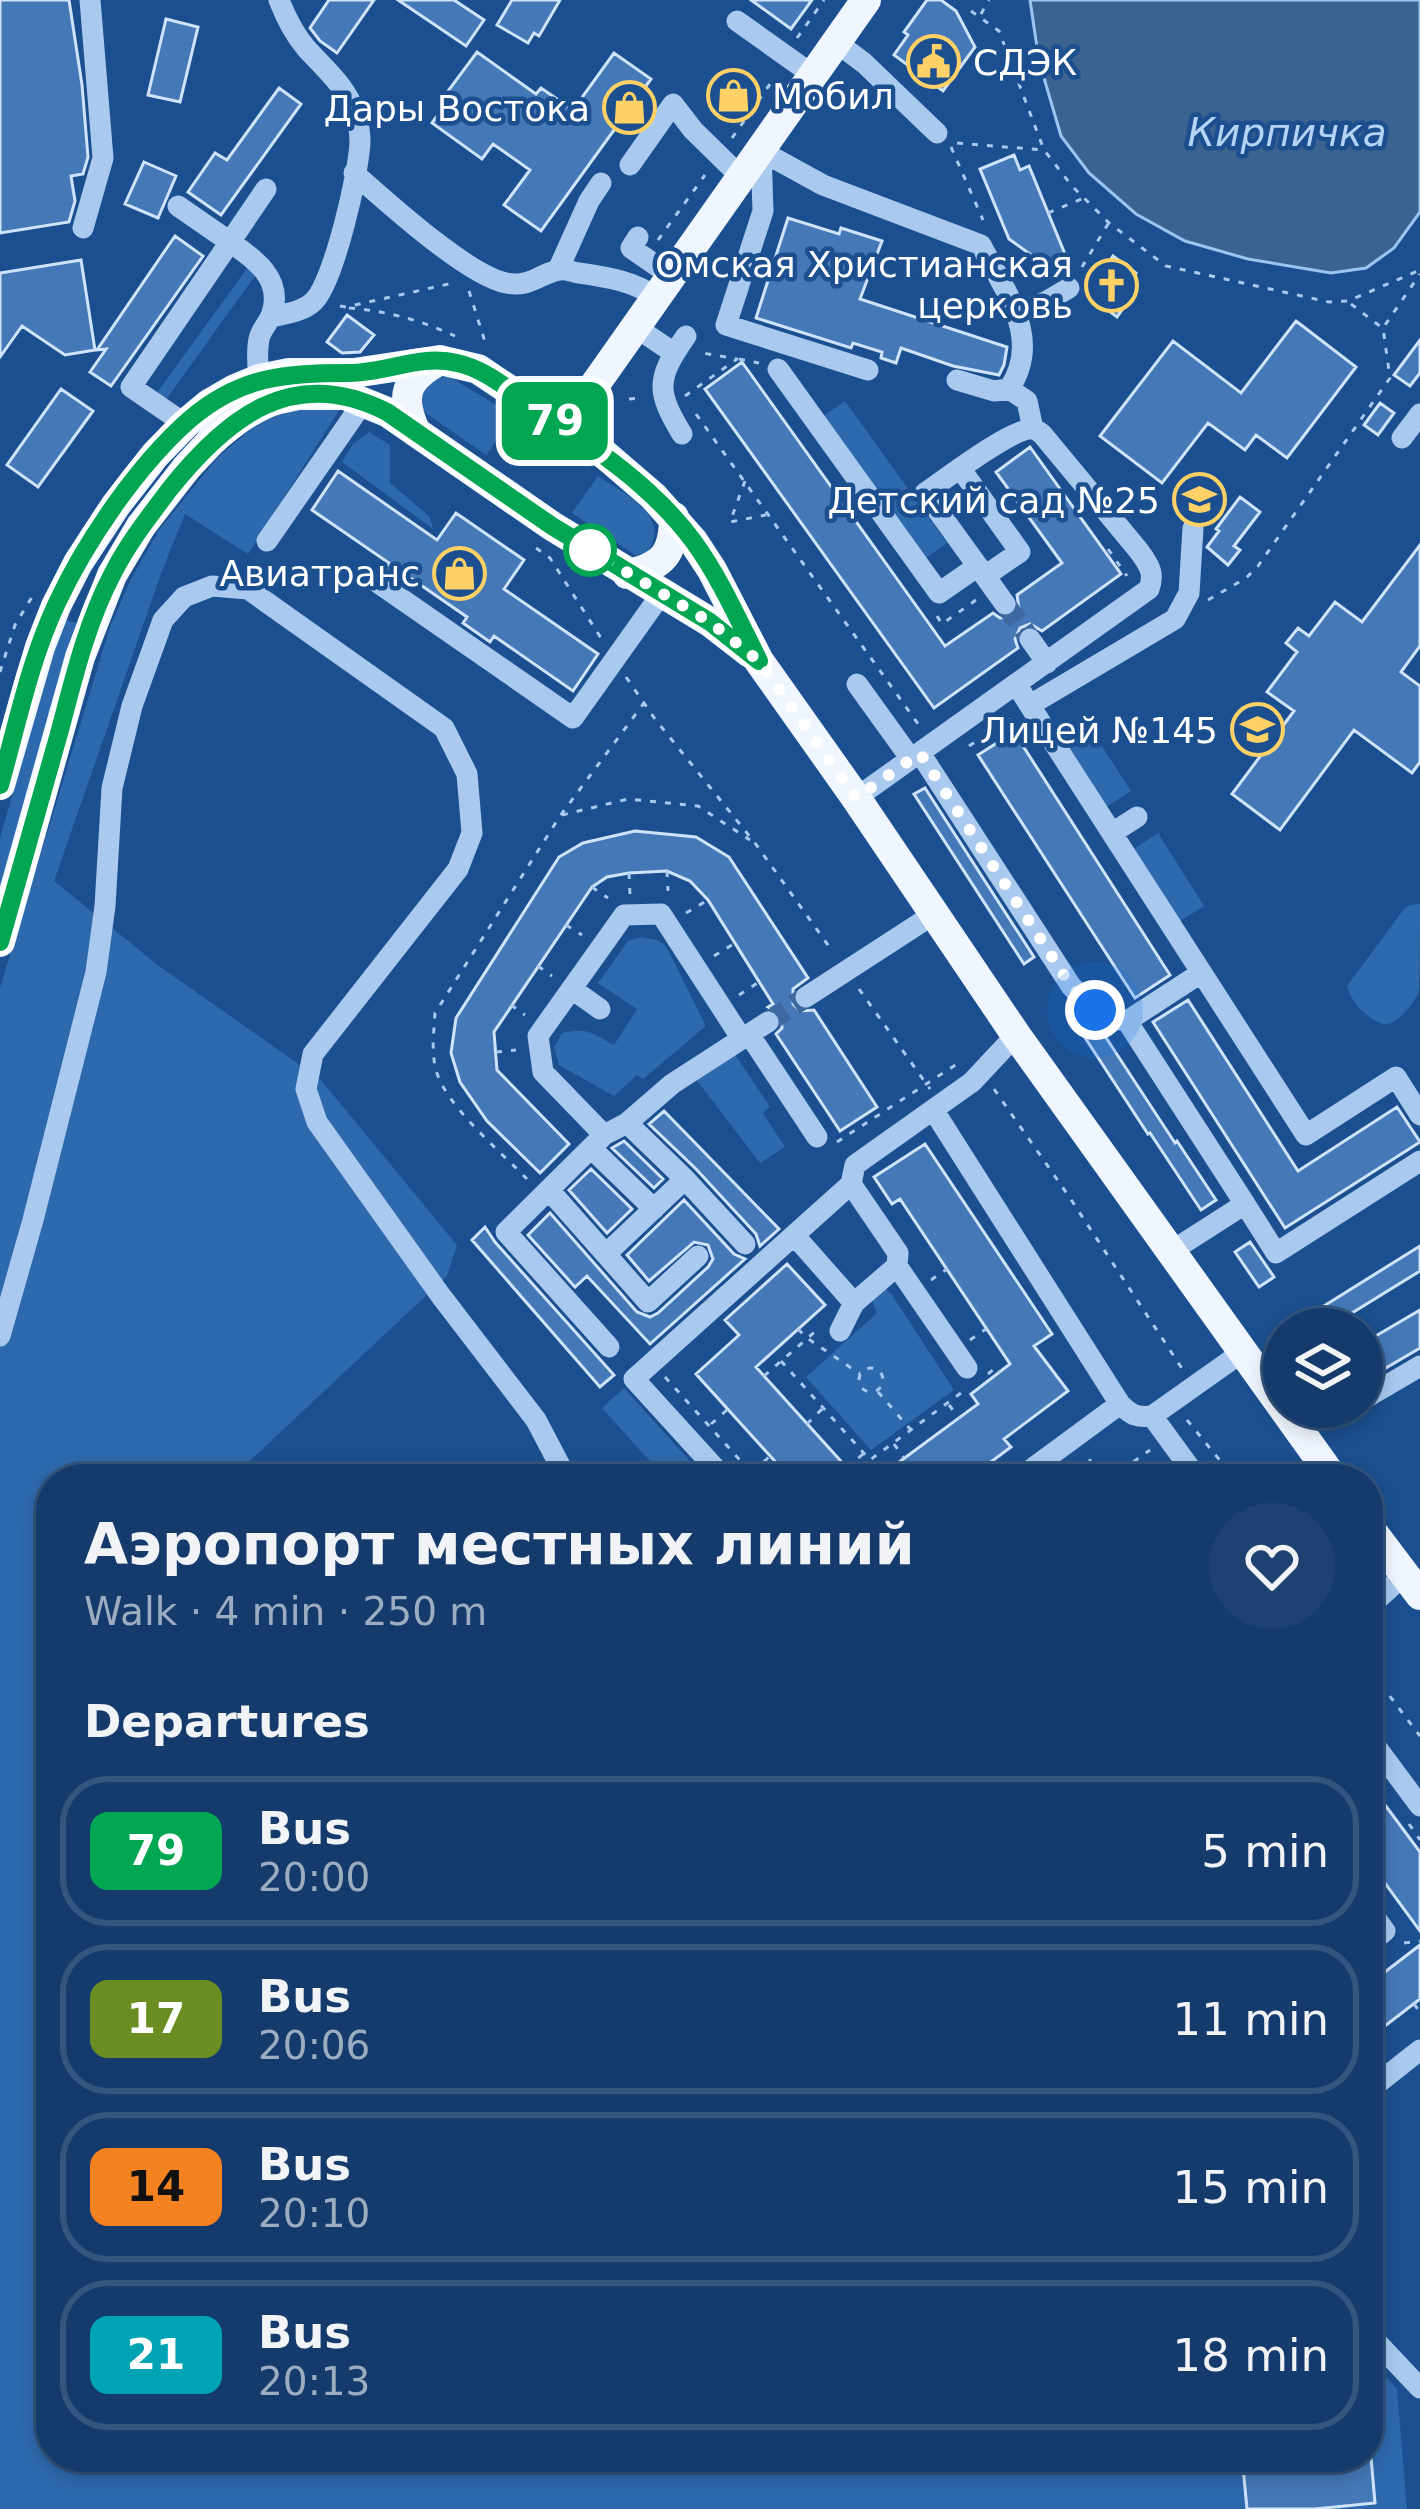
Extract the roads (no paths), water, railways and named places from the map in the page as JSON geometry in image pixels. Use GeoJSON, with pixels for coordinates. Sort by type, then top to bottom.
{"type":"FeatureCollection","features":[{"type":"Feature","properties":{"kind":"main road"},"geometry":{"type":"LineString","coordinates":[[565,428],[866,0]]}},
{"type":"Feature","properties":{"kind":"main road"},"geometry":{"type":"LineString","coordinates":[[416,432],[406,412],[408,389],[420,370],[440,360]]}},
{"type":"Feature","properties":{"kind":"main road"},"geometry":{"type":"LineString","coordinates":[[0,785],[9,718],[56,605],[116,505],[185,424],[209,404],[259,379],[354,374],[440,360],[478,369],[602,453],[674,517],[712,571],[759,661],[1016,1035],[1323,1464]]}},
{"type":"Feature","properties":{"kind":"main road"},"geometry":{"type":"LineString","coordinates":[[0,942],[80,657],[112,574],[141,526],[215,437],[270,401],[298,395],[364,400],[552,526],[710,622],[759,661]]}},
{"type":"Feature","properties":{"kind":"main road"},"geometry":{"type":"LineString","coordinates":[[628,574],[648,570],[665,557],[674,538],[674,517]]}},
{"type":"Feature","properties":{"kind":"main road"},"geometry":{"type":"LineString","coordinates":[[1383,1546],[1412,1585]]}},
{"type":"Feature","properties":{"kind":"lane"},"geometry":{"type":"LineString","coordinates":[[83,228],[103,158],[90,0]]}},
{"type":"Feature","properties":{"kind":"lane"},"geometry":{"type":"LineString","coordinates":[[271,317],[303,309],[316,300],[327,280],[359,142],[352,106],[329,70],[289,25],[280,0]]}},
{"type":"Feature","properties":{"kind":"lane"},"geometry":{"type":"LineString","coordinates":[[737,21],[781,64],[813,75]]}},
{"type":"Feature","properties":{"kind":"lane"},"geometry":{"type":"LineString","coordinates":[[836,42],[943,138]]}},
{"type":"Feature","properties":{"kind":"lane"},"geometry":{"type":"LineString","coordinates":[[630,165],[673,104],[742,178]]}},
{"type":"Feature","properties":{"kind":"lane"},"geometry":{"type":"LineString","coordinates":[[761,151],[823,185],[982,245],[1025,337],[1019,375],[1010,389]]}},
{"type":"Feature","properties":{"kind":"lane"},"geometry":{"type":"LineString","coordinates":[[761,151],[763,212],[726,325],[868,370]]}},
{"type":"Feature","properties":{"kind":"lane"},"geometry":{"type":"LineString","coordinates":[[355,173],[484,276],[519,284],[558,270],[666,287]]}},
{"type":"Feature","properties":{"kind":"lane"},"geometry":{"type":"LineString","coordinates":[[558,270],[601,183]]}},
{"type":"Feature","properties":{"kind":"lane"},"geometry":{"type":"LineString","coordinates":[[185,424],[131,387],[266,189]]}},
{"type":"Feature","properties":{"kind":"lane"},"geometry":{"type":"LineString","coordinates":[[178,206],[267,271],[273,285],[271,317],[260,332],[259,379]]}},
{"type":"Feature","properties":{"kind":"lane"},"geometry":{"type":"LineString","coordinates":[[642,248],[666,287]]}},
{"type":"Feature","properties":{"kind":"lane"},"geometry":{"type":"LineString","coordinates":[[1016,313],[1069,288]]}},
{"type":"Feature","properties":{"kind":"lane"},"geometry":{"type":"LineString","coordinates":[[637,328],[679,346],[662,390],[682,434]]}},
{"type":"Feature","properties":{"kind":"lane"},"geometry":{"type":"LineString","coordinates":[[778,369],[939,593],[1020,552],[960,468]]}},
{"type":"Feature","properties":{"kind":"lane"},"geometry":{"type":"LineString","coordinates":[[957,380],[994,391],[1010,389],[1027,401],[1033,429]]}},
{"type":"Feature","properties":{"kind":"lane"},"geometry":{"type":"LineString","coordinates":[[267,541],[364,400]]}},
{"type":"Feature","properties":{"kind":"lane"},"geometry":{"type":"LineString","coordinates":[[1402,438],[1420,414]]}},
{"type":"Feature","properties":{"kind":"lane"},"geometry":{"type":"LineString","coordinates":[[856,798],[1149,589],[1150,566],[1033,429],[1023,430],[926,493],[1005,604]]}},
{"type":"Feature","properties":{"kind":"lane"},"geometry":{"type":"LineString","coordinates":[[1030,705],[1175,619],[1189,592],[1193,528]]}},
{"type":"Feature","properties":{"kind":"lane"},"geometry":{"type":"LineString","coordinates":[[377,581],[573,718],[662,593]]}},
{"type":"Feature","properties":{"kind":"lane"},"geometry":{"type":"LineString","coordinates":[[0,1336],[96,972],[112,788],[132,706],[163,620],[184,597],[212,586],[248,589],[444,728],[467,774],[472,832],[458,869],[313,1054],[306,1089],[317,1122],[536,1420],[559,1464]]}},
{"type":"Feature","properties":{"kind":"lane"},"geometry":{"type":"LineString","coordinates":[[1030,640],[1047,662]]}},
{"type":"Feature","properties":{"kind":"lane"},"geometry":{"type":"LineString","coordinates":[[1016,684],[1306,1135],[1396,1077],[1420,1115]]}},
{"type":"Feature","properties":{"kind":"lane"},"geometry":{"type":"LineString","coordinates":[[857,685],[921,752],[1071,986],[1095,1010],[1126,1021],[1202,973]]}},
{"type":"Feature","properties":{"kind":"lane"},"geometry":{"type":"LineString","coordinates":[[1112,833],[1137,817]]}},
{"type":"Feature","properties":{"kind":"lane"},"geometry":{"type":"LineString","coordinates":[[654,1209],[543,1072],[538,1036],[624,915],[661,914],[753,1032],[822,1143]]}},
{"type":"Feature","properties":{"kind":"lane"},"geometry":{"type":"LineString","coordinates":[[806,997],[934,914]]}},
{"type":"Feature","properties":{"kind":"lane"},"geometry":{"type":"LineString","coordinates":[[572,989],[600,1009]]}},
{"type":"Feature","properties":{"kind":"lane"},"geometry":{"type":"LineString","coordinates":[[1126,1021],[1276,1253],[1420,1161]]}},
{"type":"Feature","properties":{"kind":"lane"},"geometry":{"type":"LineString","coordinates":[[609,1347],[506,1232],[598,1142],[628,1124],[672,1084],[753,1032]]}},
{"type":"Feature","properties":{"kind":"lane"},"geometry":{"type":"LineString","coordinates":[[711,1464],[634,1378],[850,1184],[855,1165],[972,1082],[1016,1035]]}},
{"type":"Feature","properties":{"kind":"lane"},"geometry":{"type":"LineString","coordinates":[[938,1108],[1130,1414],[1152,1416],[1241,1353]]}},
{"type":"Feature","properties":{"kind":"lane"},"geometry":{"type":"LineString","coordinates":[[628,1124],[746,1244]]}},
{"type":"Feature","properties":{"kind":"lane"},"geometry":{"type":"LineString","coordinates":[[606,1254],[686,1179]]}},
{"type":"Feature","properties":{"kind":"lane"},"geometry":{"type":"LineString","coordinates":[[850,1184],[898,1253],[897,1266],[967,1369]]}},
{"type":"Feature","properties":{"kind":"lane"},"geometry":{"type":"LineString","coordinates":[[544,1190],[648,1302],[698,1256]]}},
{"type":"Feature","properties":{"kind":"lane"},"geometry":{"type":"LineString","coordinates":[[1170,1252],[1245,1204]]}},
{"type":"Feature","properties":{"kind":"lane"},"geometry":{"type":"LineString","coordinates":[[794,1235],[854,1303]]}},
{"type":"Feature","properties":{"kind":"lane"},"geometry":{"type":"LineString","coordinates":[[840,1331],[854,1303],[897,1266]]}},
{"type":"Feature","properties":{"kind":"lane"},"geometry":{"type":"LineString","coordinates":[[1383,1388],[1420,1366]]}},
{"type":"Feature","properties":{"kind":"lane"},"geometry":{"type":"LineString","coordinates":[[1027,1464],[1120,1404]]}},
{"type":"Feature","properties":{"kind":"lane"},"geometry":{"type":"LineString","coordinates":[[1152,1416],[1187,1464]]}},
{"type":"Feature","properties":{"kind":"lane"},"geometry":{"type":"LineString","coordinates":[[1383,1600],[1412,1585]]}},
{"type":"Feature","properties":{"kind":"lane"},"geometry":{"type":"LineString","coordinates":[[1383,1756],[1420,1806]]}},
{"type":"Feature","properties":{"kind":"lane"},"geometry":{"type":"LineString","coordinates":[[1383,2079],[1420,2050]]}},
{"type":"Feature","properties":{"kind":"lane"},"geometry":{"type":"LineString","coordinates":[[1383,2349],[1420,2388]]}},
{"type":"Feature","properties":{"kind":"water","name":"Кирпичка"},"geometry":{"type":"Polygon","coordinates":[[[1030,0],[1420,0],[1420,212],[1394,248],[1366,268],[1331,273],[1248,259],[1185,241],[1136,214],[1089,173],[1061,136],[1039,61],[1030,0]]]}},
{"type":"Feature","properties":{"kind":"tunnel"},"geometry":{"type":"LineString","coordinates":[[1005,604],[1030,639]]}},
{"type":"Feature","properties":{"kind":"tunnel"},"geometry":{"type":"LineString","coordinates":[[768,1022],[806,997]]}},
{"type":"Feature","properties":{"kind":"place","name":"СДЭК"},"geometry":{"type":"Point","coordinates":[934,62]}},
{"type":"Feature","properties":{"kind":"place","name":"Мобил"},"geometry":{"type":"Point","coordinates":[733,96]}},
{"type":"Feature","properties":{"kind":"place","name":"Дары Востока"},"geometry":{"type":"Point","coordinates":[629,108]}},
{"type":"Feature","properties":{"kind":"place","name":"Омская Христианская церковь"},"geometry":{"type":"Point","coordinates":[1112,285]}},
{"type":"Feature","properties":{"kind":"place","name":"Детский сад №25"},"geometry":{"type":"Point","coordinates":[1199,500]}},
{"type":"Feature","properties":{"kind":"place","name":"Авиатранс"},"geometry":{"type":"Point","coordinates":[459,573]}},
{"type":"Feature","properties":{"kind":"place","name":"Лицей №145"},"geometry":{"type":"Point","coordinates":[1257,730]}}]}
